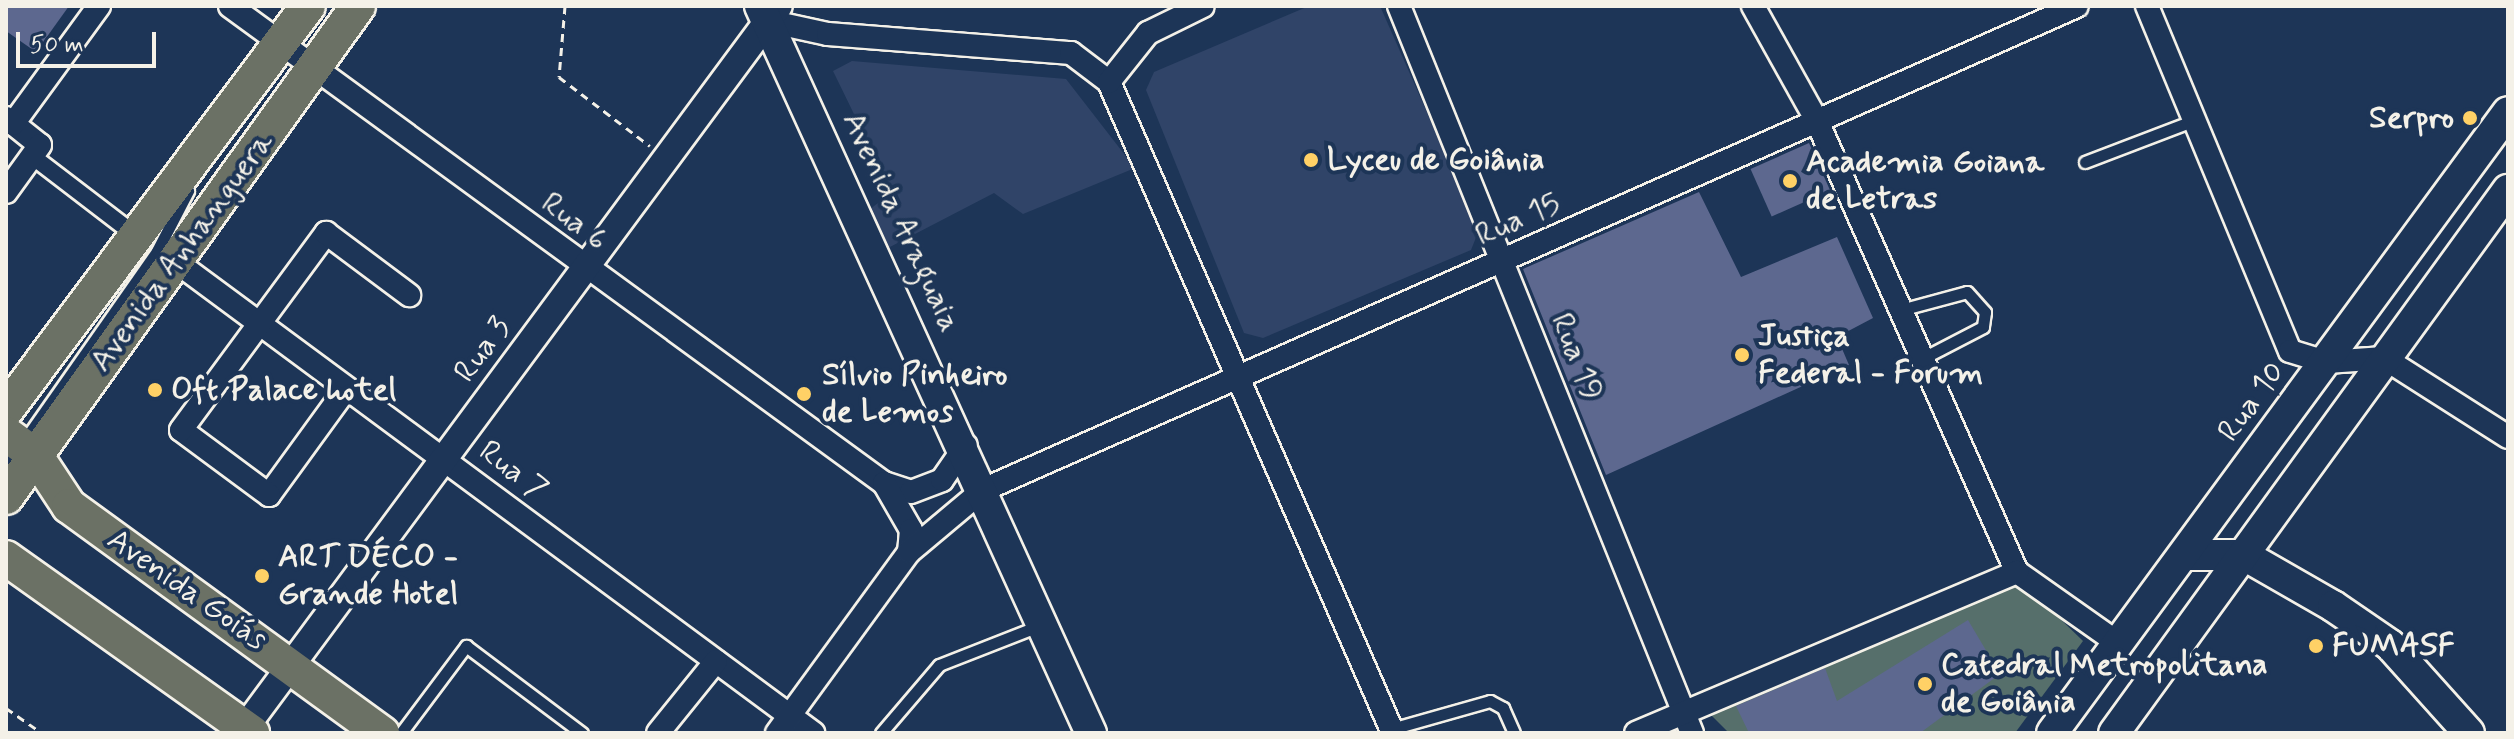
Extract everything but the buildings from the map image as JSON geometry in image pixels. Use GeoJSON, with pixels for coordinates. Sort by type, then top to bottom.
{"type":"FeatureCollection","features":[{"type":"Feature","properties":{"kind":"main road","name":"Avenida Anhanguera"},"geometry":{"type":"LineString","coordinates":[[6,497],[15,447],[175,261],[296,54],[308,6]]}},
{"type":"Feature","properties":{"kind":"main road","name":"Avenida Anhanguera"},"geometry":{"type":"LineString","coordinates":[[6,410],[138,237],[296,54],[358,6]]}},
{"type":"Feature","properties":{"kind":"main road","name":"Avenida Araguaia"},"geometry":{"type":"LineString","coordinates":[[769,11],[966,445],[1091,733]]}},
{"type":"Feature","properties":{"kind":"main road","name":"Rua 10"},"geometry":{"type":"LineString","coordinates":[[2052,733],[2508,112]]}},
{"type":"Feature","properties":{"kind":"main road"},"geometry":{"type":"LineString","coordinates":[[2114,733],[2392,346],[2505,200]]}},
{"type":"Feature","properties":{"kind":"main road"},"geometry":{"type":"LineString","coordinates":[[2392,346],[2410,299],[2462,220],[2441,204]]}},
{"type":"Feature","properties":{"kind":"main road","name":"Avenida Goiás"},"geometry":{"type":"LineString","coordinates":[[15,447],[69,506],[382,733]]}},
{"type":"Feature","properties":{"kind":"main road"},"geometry":{"type":"LineString","coordinates":[[2185,555],[2244,555],[2390,645],[2469,733]]}},
{"type":"Feature","properties":{"kind":"main road"},"geometry":{"type":"LineString","coordinates":[[6,558],[246,731]]}},
{"type":"Feature","properties":{"kind":"street"},"geometry":{"type":"LineString","coordinates":[[6,192],[40,145],[10,121],[99,6]]}},
{"type":"Feature","properties":{"kind":"street","name":"Rua 6"},"geometry":{"type":"LineString","coordinates":[[230,6],[583,269],[884,483],[911,492],[942,480],[966,445]]}},
{"type":"Feature","properties":{"kind":"street"},"geometry":{"type":"LineString","coordinates":[[1109,82],[1148,33],[1203,6]]}},
{"type":"Feature","properties":{"kind":"street","name":"Rua 19"},"geometry":{"type":"LineString","coordinates":[[1399,6],[1688,723]]}},
{"type":"Feature","properties":{"kind":"street"},"geometry":{"type":"LineString","coordinates":[[1753,6],[1817,121],[1927,356],[2017,572],[2119,644]]}},
{"type":"Feature","properties":{"kind":"street","name":"Rua 15"},"geometry":{"type":"LineString","coordinates":[[783,724],[909,552],[983,490],[1243,378],[2077,6]]}},
{"type":"Feature","properties":{"kind":"street"},"geometry":{"type":"LineString","coordinates":[[2147,6],[2196,119],[2283,340],[2300,358],[2327,362],[2392,346],[2508,437]]}},
{"type":"Feature","properties":{"kind":"street"},"geometry":{"type":"LineString","coordinates":[[769,11],[828,34],[1071,53],[1109,82],[1243,378],[1392,731]]}},
{"type":"Feature","properties":{"kind":"street","name":"Rua 3"},"geometry":{"type":"LineString","coordinates":[[246,731],[666,158],[769,11]]}},
{"type":"Feature","properties":{"kind":"street"},"geometry":{"type":"LineString","coordinates":[[32,156],[138,237]]}},
{"type":"Feature","properties":{"kind":"street"},"geometry":{"type":"LineString","coordinates":[[346,389],[269,495],[181,430],[326,233],[409,295]]}},
{"type":"Feature","properties":{"kind":"street","name":"Rua 7"},"geometry":{"type":"LineString","coordinates":[[175,261],[716,661],[783,724],[813,733]]}},
{"type":"Feature","properties":{"kind":"street","name":"Rua 6"},"geometry":{"type":"LineString","coordinates":[[884,483],[911,530],[909,552]]}},
{"type":"Feature","properties":{"kind":"street"},"geometry":{"type":"LineString","coordinates":[[1636,733],[1688,723],[2017,572]]}},
{"type":"Feature","properties":{"kind":"street"},"geometry":{"type":"LineString","coordinates":[[658,733],[716,661]]}},
{"type":"Feature","properties":{"kind":"lane"},"geometry":{"type":"LineString","coordinates":[[15,447],[189,189],[296,54],[326,6]]}},
{"type":"Feature","properties":{"kind":"lane"},"geometry":{"type":"LineString","coordinates":[[2085,162],[2196,119]]}},
{"type":"Feature","properties":{"kind":"lane"},"geometry":{"type":"LineString","coordinates":[[15,447],[157,251],[189,189]]}},
{"type":"Feature","properties":{"kind":"lane"},"geometry":{"type":"LineString","coordinates":[[1904,309],[1967,292],[1985,312],[1983,327],[1927,356]]}},
{"type":"Feature","properties":{"kind":"lane"},"geometry":{"type":"LineString","coordinates":[[881,733],[939,665],[1043,624]]}},
{"type":"Feature","properties":{"kind":"lane"},"geometry":{"type":"LineString","coordinates":[[401,733],[466,646],[582,733]]}},
{"type":"Feature","properties":{"kind":"lane"},"geometry":{"type":"LineString","coordinates":[[1392,731],[1490,701],[1503,708],[1514,733]]}},
{"type":"Feature","properties":{"kind":"path"},"geometry":{"type":"LineString","coordinates":[[565,6],[559,77],[666,158]]}},
{"type":"Feature","properties":{"kind":"path"},"geometry":{"type":"LineString","coordinates":[[6,708],[42,733]]}},
{"type":"Feature","properties":{"kind":"shaded area","name":"Lyceu de Goiânia"},"geometry":{"type":"Polygon","coordinates":[[[1309,6],[1380,6],[1479,230],[1471,250],[1263,338],[1244,333],[1146,90],[1154,72],[1309,6]]]}},
{"type":"Feature","properties":{"kind":"shaded area"},"geometry":{"type":"Polygon","coordinates":[[[852,61],[1066,79],[1135,168],[1023,214],[994,193],[888,248],[869,210],[892,192],[833,71],[852,61]]]}},
{"type":"Feature","properties":{"kind":"green space"},"geometry":{"type":"Polygon","coordinates":[[[2020,580],[2083,641],[2015,733],[1729,733],[1708,712],[2020,580]]]}},
{"type":"Feature","properties":{"kind":"place","name":"Serpro"},"geometry":{"type":"Point","coordinates":[2470,118]}},
{"type":"Feature","properties":{"kind":"place","name":"Lyceu de Goiânia"},"geometry":{"type":"Point","coordinates":[1311,160]}},
{"type":"Feature","properties":{"kind":"place","name":"Academia Goiana de Letras"},"geometry":{"type":"Point","coordinates":[1790,181]}},
{"type":"Feature","properties":{"kind":"place","name":"Justiça Federal - Forum"},"geometry":{"type":"Point","coordinates":[1742,355]}},
{"type":"Feature","properties":{"kind":"place","name":"Oft Palace hotel"},"geometry":{"type":"Point","coordinates":[155,390]}},
{"type":"Feature","properties":{"kind":"place","name":"Sílvio Pinheiro de Lemos"},"geometry":{"type":"Point","coordinates":[804,394]}},
{"type":"Feature","properties":{"kind":"place","name":"ART DÉCO - Grande Hotel"},"geometry":{"type":"Point","coordinates":[262,576]}},
{"type":"Feature","properties":{"kind":"place","name":"FUMASF"},"geometry":{"type":"Point","coordinates":[2316,646]}},
{"type":"Feature","properties":{"kind":"place","name":"Catedral Metropolitana de Goiânia"},"geometry":{"type":"Point","coordinates":[1925,684]}}]}
